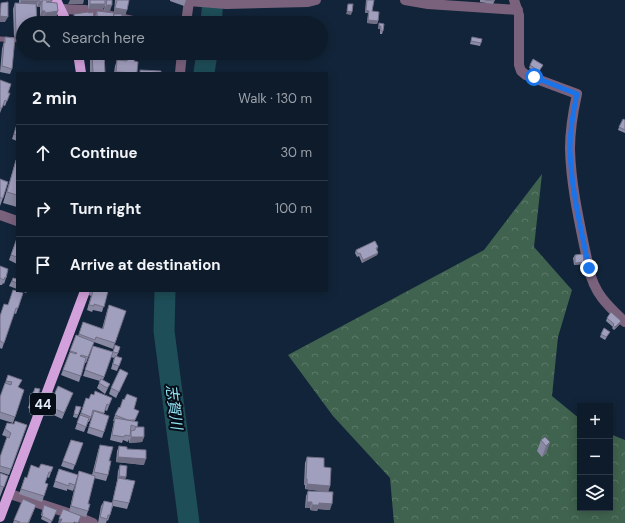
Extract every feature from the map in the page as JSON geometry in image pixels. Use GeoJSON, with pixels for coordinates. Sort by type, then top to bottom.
{"type":"FeatureCollection","features":[{"type":"Feature","properties":{"kind":"main road"},"geometry":{"type":"LineString","coordinates":[[59,4],[64,16]]}},
{"type":"Feature","properties":{"kind":"main road"},"geometry":{"type":"LineString","coordinates":[[79,60],[81,72]]}},
{"type":"Feature","properties":{"kind":"main road","name":"44"},"geometry":{"type":"LineString","coordinates":[[0,518],[3,503],[10,494],[85,292]]}},
{"type":"Feature","properties":{"kind":"street"},"geometry":{"type":"LineString","coordinates":[[187,16],[189,1],[226,4],[308,2],[316,0]]}},
{"type":"Feature","properties":{"kind":"street"},"geometry":{"type":"LineString","coordinates":[[405,0],[428,4],[518,10]]}},
{"type":"Feature","properties":{"kind":"street"},"geometry":{"type":"LineString","coordinates":[[514,0],[519,15],[519,65],[521,71],[526,75],[577,94],[572,115],[570,149],[575,199],[591,280],[602,298],[625,322]]}},
{"type":"Feature","properties":{"kind":"street"},"geometry":{"type":"LineString","coordinates":[[59,4],[112,16]]}},
{"type":"Feature","properties":{"kind":"street"},"geometry":{"type":"LineString","coordinates":[[180,72],[181,60]]}},
{"type":"Feature","properties":{"kind":"street"},"geometry":{"type":"LineString","coordinates":[[0,215],[16,221]]}},
{"type":"Feature","properties":{"kind":"street"},"geometry":{"type":"LineString","coordinates":[[10,494],[74,515],[93,523]]}},
{"type":"Feature","properties":{"kind":"lane"},"geometry":{"type":"LineString","coordinates":[[0,39],[16,40]]}},
{"type":"Feature","properties":{"kind":"green space"},"geometry":{"type":"Polygon","coordinates":[[[542,174],[534,247],[572,290],[558,337],[552,396],[577,417],[577,511],[613,511],[613,435],[625,440],[625,523],[394,523],[390,478],[333,416],[288,355],[484,250],[542,174]]]}},
{"type":"Feature","properties":{"kind":"building"},"geometry":{"type":"Polygon","coordinates":[[[38,0],[38,1],[21,1],[38,0]]]}},
{"type":"Feature","properties":{"kind":"building"},"geometry":{"type":"Polygon","coordinates":[[[39,0],[52,0],[46,2],[57,3],[58,11],[45,13],[45,11],[42,11],[43,1],[39,2],[39,0]]]}},
{"type":"Feature","properties":{"kind":"building"},"geometry":{"type":"Polygon","coordinates":[[[90,0],[105,0],[105,4],[90,4],[90,0]]]}},
{"type":"Feature","properties":{"kind":"building"},"geometry":{"type":"Polygon","coordinates":[[[107,0],[112,0],[112,5],[106,5],[107,0]]]}},
{"type":"Feature","properties":{"kind":"building"},"geometry":{"type":"Polygon","coordinates":[[[117,0],[129,0],[127,10],[115,8],[117,0]]]}},
{"type":"Feature","properties":{"kind":"building"},"geometry":{"type":"Polygon","coordinates":[[[367,0],[374,0],[372,11],[379,12],[378,21],[368,20],[369,11],[366,10],[367,0]]]}},
{"type":"Feature","properties":{"kind":"building"},"geometry":{"type":"Polygon","coordinates":[[[8,2],[8,17],[0,16],[1,3],[8,2]]]}},
{"type":"Feature","properties":{"kind":"building"},"geometry":{"type":"Polygon","coordinates":[[[15,3],[36,4],[37,16],[16,16],[16,32],[15,3]]]}},
{"type":"Feature","properties":{"kind":"building"},"geometry":{"type":"Polygon","coordinates":[[[348,4],[353,4],[352,12],[347,11],[348,4]]]}},
{"type":"Feature","properties":{"kind":"building"},"geometry":{"type":"Polygon","coordinates":[[[97,11],[114,13],[113,16],[97,16],[97,11]]]}},
{"type":"Feature","properties":{"kind":"building"},"geometry":{"type":"Polygon","coordinates":[[[93,12],[94,16],[74,16],[74,14],[93,12]]]}},
{"type":"Feature","properties":{"kind":"building"},"geometry":{"type":"Polygon","coordinates":[[[114,14],[122,14],[122,16],[114,16],[114,14]]]}},
{"type":"Feature","properties":{"kind":"building"},"geometry":{"type":"Polygon","coordinates":[[[379,23],[384,24],[383,31],[381,31],[381,26],[379,26],[379,23]]]}},
{"type":"Feature","properties":{"kind":"building"},"geometry":{"type":"Polygon","coordinates":[[[5,37],[15,38],[12,69],[2,66],[5,37]]]}},
{"type":"Feature","properties":{"kind":"building"},"geometry":{"type":"Polygon","coordinates":[[[472,37],[482,39],[481,43],[471,41],[472,37]]]}},
{"type":"Feature","properties":{"kind":"building"},"geometry":{"type":"Polygon","coordinates":[[[533,59],[543,65],[539,71],[530,65],[533,59]]]}},
{"type":"Feature","properties":{"kind":"building"},"geometry":{"type":"Polygon","coordinates":[[[92,60],[104,60],[105,72],[93,72],[92,60]]]}},
{"type":"Feature","properties":{"kind":"building"},"geometry":{"type":"Polygon","coordinates":[[[117,60],[134,60],[138,62],[137,72],[116,72],[117,60]]]}},
{"type":"Feature","properties":{"kind":"building"},"geometry":{"type":"Polygon","coordinates":[[[140,70],[161,71],[161,72],[140,72],[140,70]]]}},
{"type":"Feature","properties":{"kind":"building"},"geometry":{"type":"Polygon","coordinates":[[[0,80],[11,84],[7,101],[5,100],[2,108],[0,108],[0,80]]]}},
{"type":"Feature","properties":{"kind":"building"},"geometry":{"type":"Polygon","coordinates":[[[623,119],[625,120],[625,130],[619,127],[623,119]]]}},
{"type":"Feature","properties":{"kind":"building"},"geometry":{"type":"Polygon","coordinates":[[[16,160],[16,195],[7,192],[16,160]]]}},
{"type":"Feature","properties":{"kind":"building"},"geometry":{"type":"Polygon","coordinates":[[[0,179],[8,182],[3,198],[0,198],[0,179]]]}},
{"type":"Feature","properties":{"kind":"building"},"geometry":{"type":"Polygon","coordinates":[[[16,241],[16,257],[11,255],[16,241]]]}},
{"type":"Feature","properties":{"kind":"building"},"geometry":{"type":"Polygon","coordinates":[[[375,241],[378,247],[376,248],[378,253],[363,260],[360,253],[358,254],[356,250],[375,241]]]}},
{"type":"Feature","properties":{"kind":"building"},"geometry":{"type":"Polygon","coordinates":[[[583,254],[584,262],[575,263],[575,255],[583,254]]]}},
{"type":"Feature","properties":{"kind":"building"},"geometry":{"type":"Polygon","coordinates":[[[0,266],[8,269],[4,280],[0,278],[0,266]]]}},
{"type":"Feature","properties":{"kind":"building"},"geometry":{"type":"Polygon","coordinates":[[[13,278],[16,279],[16,283],[12,281],[13,278]]]}},
{"type":"Feature","properties":{"kind":"building"},"geometry":{"type":"Polygon","coordinates":[[[13,290],[23,293],[18,308],[16,308],[4,343],[0,341],[0,316],[4,304],[8,305],[13,290]]]}},
{"type":"Feature","properties":{"kind":"building"},"geometry":{"type":"Polygon","coordinates":[[[93,292],[108,292],[104,307],[94,304],[94,306],[89,305],[93,292]]]}},
{"type":"Feature","properties":{"kind":"building"},"geometry":{"type":"Polygon","coordinates":[[[109,305],[126,311],[115,343],[96,337],[95,340],[79,334],[83,322],[103,329],[109,305]]]}},
{"type":"Feature","properties":{"kind":"building"},"geometry":{"type":"Polygon","coordinates":[[[611,312],[621,321],[615,327],[613,325],[614,324],[607,318],[611,312]]]}},
{"type":"Feature","properties":{"kind":"building"},"geometry":{"type":"Polygon","coordinates":[[[604,328],[610,332],[606,337],[601,334],[604,328]]]}},
{"type":"Feature","properties":{"kind":"building"},"geometry":{"type":"Polygon","coordinates":[[[76,335],[94,342],[88,357],[80,356],[86,358],[81,376],[63,370],[70,352],[77,353],[70,351],[76,335]]]}},
{"type":"Feature","properties":{"kind":"building"},"geometry":{"type":"Polygon","coordinates":[[[115,345],[120,347],[118,353],[113,352],[115,345]]]}},
{"type":"Feature","properties":{"kind":"building"},"geometry":{"type":"Polygon","coordinates":[[[93,346],[113,352],[104,377],[85,370],[93,346]]]}},
{"type":"Feature","properties":{"kind":"building"},"geometry":{"type":"Polygon","coordinates":[[[115,356],[122,358],[119,366],[113,364],[115,356]]]}},
{"type":"Feature","properties":{"kind":"building"},"geometry":{"type":"Polygon","coordinates":[[[120,369],[128,373],[119,392],[111,388],[120,369]]]}},
{"type":"Feature","properties":{"kind":"building"},"geometry":{"type":"Polygon","coordinates":[[[8,375],[22,380],[18,387],[24,390],[15,417],[0,412],[0,397],[5,383],[11,385],[12,382],[6,381],[8,375]]]}},
{"type":"Feature","properties":{"kind":"building"},"geometry":{"type":"Polygon","coordinates":[[[101,379],[110,384],[107,388],[99,383],[101,379]]]}},
{"type":"Feature","properties":{"kind":"building"},"geometry":{"type":"Polygon","coordinates":[[[58,386],[73,393],[64,413],[49,406],[58,386]]]}},
{"type":"Feature","properties":{"kind":"building"},"geometry":{"type":"Polygon","coordinates":[[[35,388],[40,389],[35,404],[30,403],[35,388]]]}},
{"type":"Feature","properties":{"kind":"building"},"geometry":{"type":"Polygon","coordinates":[[[95,391],[112,398],[109,405],[107,404],[104,413],[93,410],[91,417],[81,413],[86,398],[89,399],[91,394],[94,395],[95,391]]]}},
{"type":"Feature","properties":{"kind":"building"},"geometry":{"type":"Polygon","coordinates":[[[127,394],[137,398],[134,409],[139,411],[135,420],[128,420],[115,415],[127,394]]]}},
{"type":"Feature","properties":{"kind":"building"},"geometry":{"type":"Polygon","coordinates":[[[76,406],[81,407],[78,415],[74,414],[76,406]]]}},
{"type":"Feature","properties":{"kind":"building"},"geometry":{"type":"Polygon","coordinates":[[[94,411],[109,416],[104,432],[89,427],[94,411]]]}},
{"type":"Feature","properties":{"kind":"building"},"geometry":{"type":"Polygon","coordinates":[[[80,415],[89,418],[86,427],[77,423],[80,415]]]}},
{"type":"Feature","properties":{"kind":"building"},"geometry":{"type":"Polygon","coordinates":[[[115,418],[138,422],[137,427],[131,425],[130,436],[125,435],[124,437],[112,435],[115,418]]]}},
{"type":"Feature","properties":{"kind":"building"},"geometry":{"type":"Polygon","coordinates":[[[15,421],[27,425],[11,469],[0,466],[0,457],[7,437],[9,438],[11,433],[5,429],[7,423],[14,424],[15,421]]]}},
{"type":"Feature","properties":{"kind":"building"},"geometry":{"type":"Polygon","coordinates":[[[136,427],[144,427],[144,437],[131,437],[131,431],[135,430],[136,427]]]}},
{"type":"Feature","properties":{"kind":"building"},"geometry":{"type":"Polygon","coordinates":[[[545,437],[550,442],[546,446],[541,440],[545,437]]]}},
{"type":"Feature","properties":{"kind":"building"},"geometry":{"type":"Polygon","coordinates":[[[71,440],[83,443],[75,465],[63,461],[71,440]]]}},
{"type":"Feature","properties":{"kind":"building"},"geometry":{"type":"Polygon","coordinates":[[[100,445],[113,447],[109,461],[111,461],[108,475],[94,472],[100,445]]]}},
{"type":"Feature","properties":{"kind":"building"},"geometry":{"type":"Polygon","coordinates":[[[119,446],[127,447],[127,449],[146,450],[146,459],[118,457],[119,446]]]}},
{"type":"Feature","properties":{"kind":"building"},"geometry":{"type":"Polygon","coordinates":[[[307,457],[324,458],[324,467],[331,468],[330,486],[307,484],[307,457]]]}},
{"type":"Feature","properties":{"kind":"building"},"geometry":{"type":"Polygon","coordinates":[[[41,464],[53,467],[51,472],[49,472],[45,483],[48,484],[44,496],[21,489],[25,477],[27,478],[31,465],[39,468],[41,464]]]}},
{"type":"Feature","properties":{"kind":"building"},"geometry":{"type":"Polygon","coordinates":[[[120,465],[127,466],[126,477],[119,476],[120,465]]]}},
{"type":"Feature","properties":{"kind":"building"},"geometry":{"type":"Polygon","coordinates":[[[59,469],[78,475],[75,485],[69,483],[69,486],[55,481],[59,469]]]}},
{"type":"Feature","properties":{"kind":"building"},"geometry":{"type":"Polygon","coordinates":[[[79,471],[95,476],[88,504],[90,504],[88,511],[71,506],[79,471]]]}},
{"type":"Feature","properties":{"kind":"building"},"geometry":{"type":"Polygon","coordinates":[[[0,473],[8,476],[4,487],[0,486],[0,473]]]}},
{"type":"Feature","properties":{"kind":"building"},"geometry":{"type":"Polygon","coordinates":[[[118,478],[135,481],[129,503],[113,500],[118,478]]]}},
{"type":"Feature","properties":{"kind":"building"},"geometry":{"type":"Polygon","coordinates":[[[308,491],[333,492],[332,504],[319,503],[319,505],[312,505],[312,502],[307,502],[308,491]]]}},
{"type":"Feature","properties":{"kind":"building"},"geometry":{"type":"Polygon","coordinates":[[[23,499],[36,505],[28,523],[17,523],[20,522],[14,520],[23,499]]]}},
{"type":"Feature","properties":{"kind":"building"},"geometry":{"type":"Polygon","coordinates":[[[104,501],[113,503],[110,515],[108,515],[107,519],[100,517],[104,501]]]}},
{"type":"Feature","properties":{"kind":"building"},"geometry":{"type":"Polygon","coordinates":[[[44,505],[57,510],[52,521],[42,516],[44,505]]]}},
{"type":"Feature","properties":{"kind":"building"},"geometry":{"type":"Polygon","coordinates":[[[63,509],[81,516],[78,523],[60,523],[62,519],[59,519],[63,509]]]}},
{"type":"Feature","properties":{"kind":"waterway","name":"志賀川"},"geometry":{"type":"LineString","coordinates":[[212,16],[213,0]]}},
{"type":"Feature","properties":{"kind":"waterway","name":"志賀川"},"geometry":{"type":"LineString","coordinates":[[204,72],[206,60]]}},
{"type":"Feature","properties":{"kind":"waterway","name":"志賀川"},"geometry":{"type":"LineString","coordinates":[[165,292],[164,331],[189,523]]}},
{"type":"Feature","properties":{"kind":"route"},"geometry":{"type":"LineString","coordinates":[[534,77],[577,94],[572,115],[570,149],[575,199],[589,268]]}}]}
